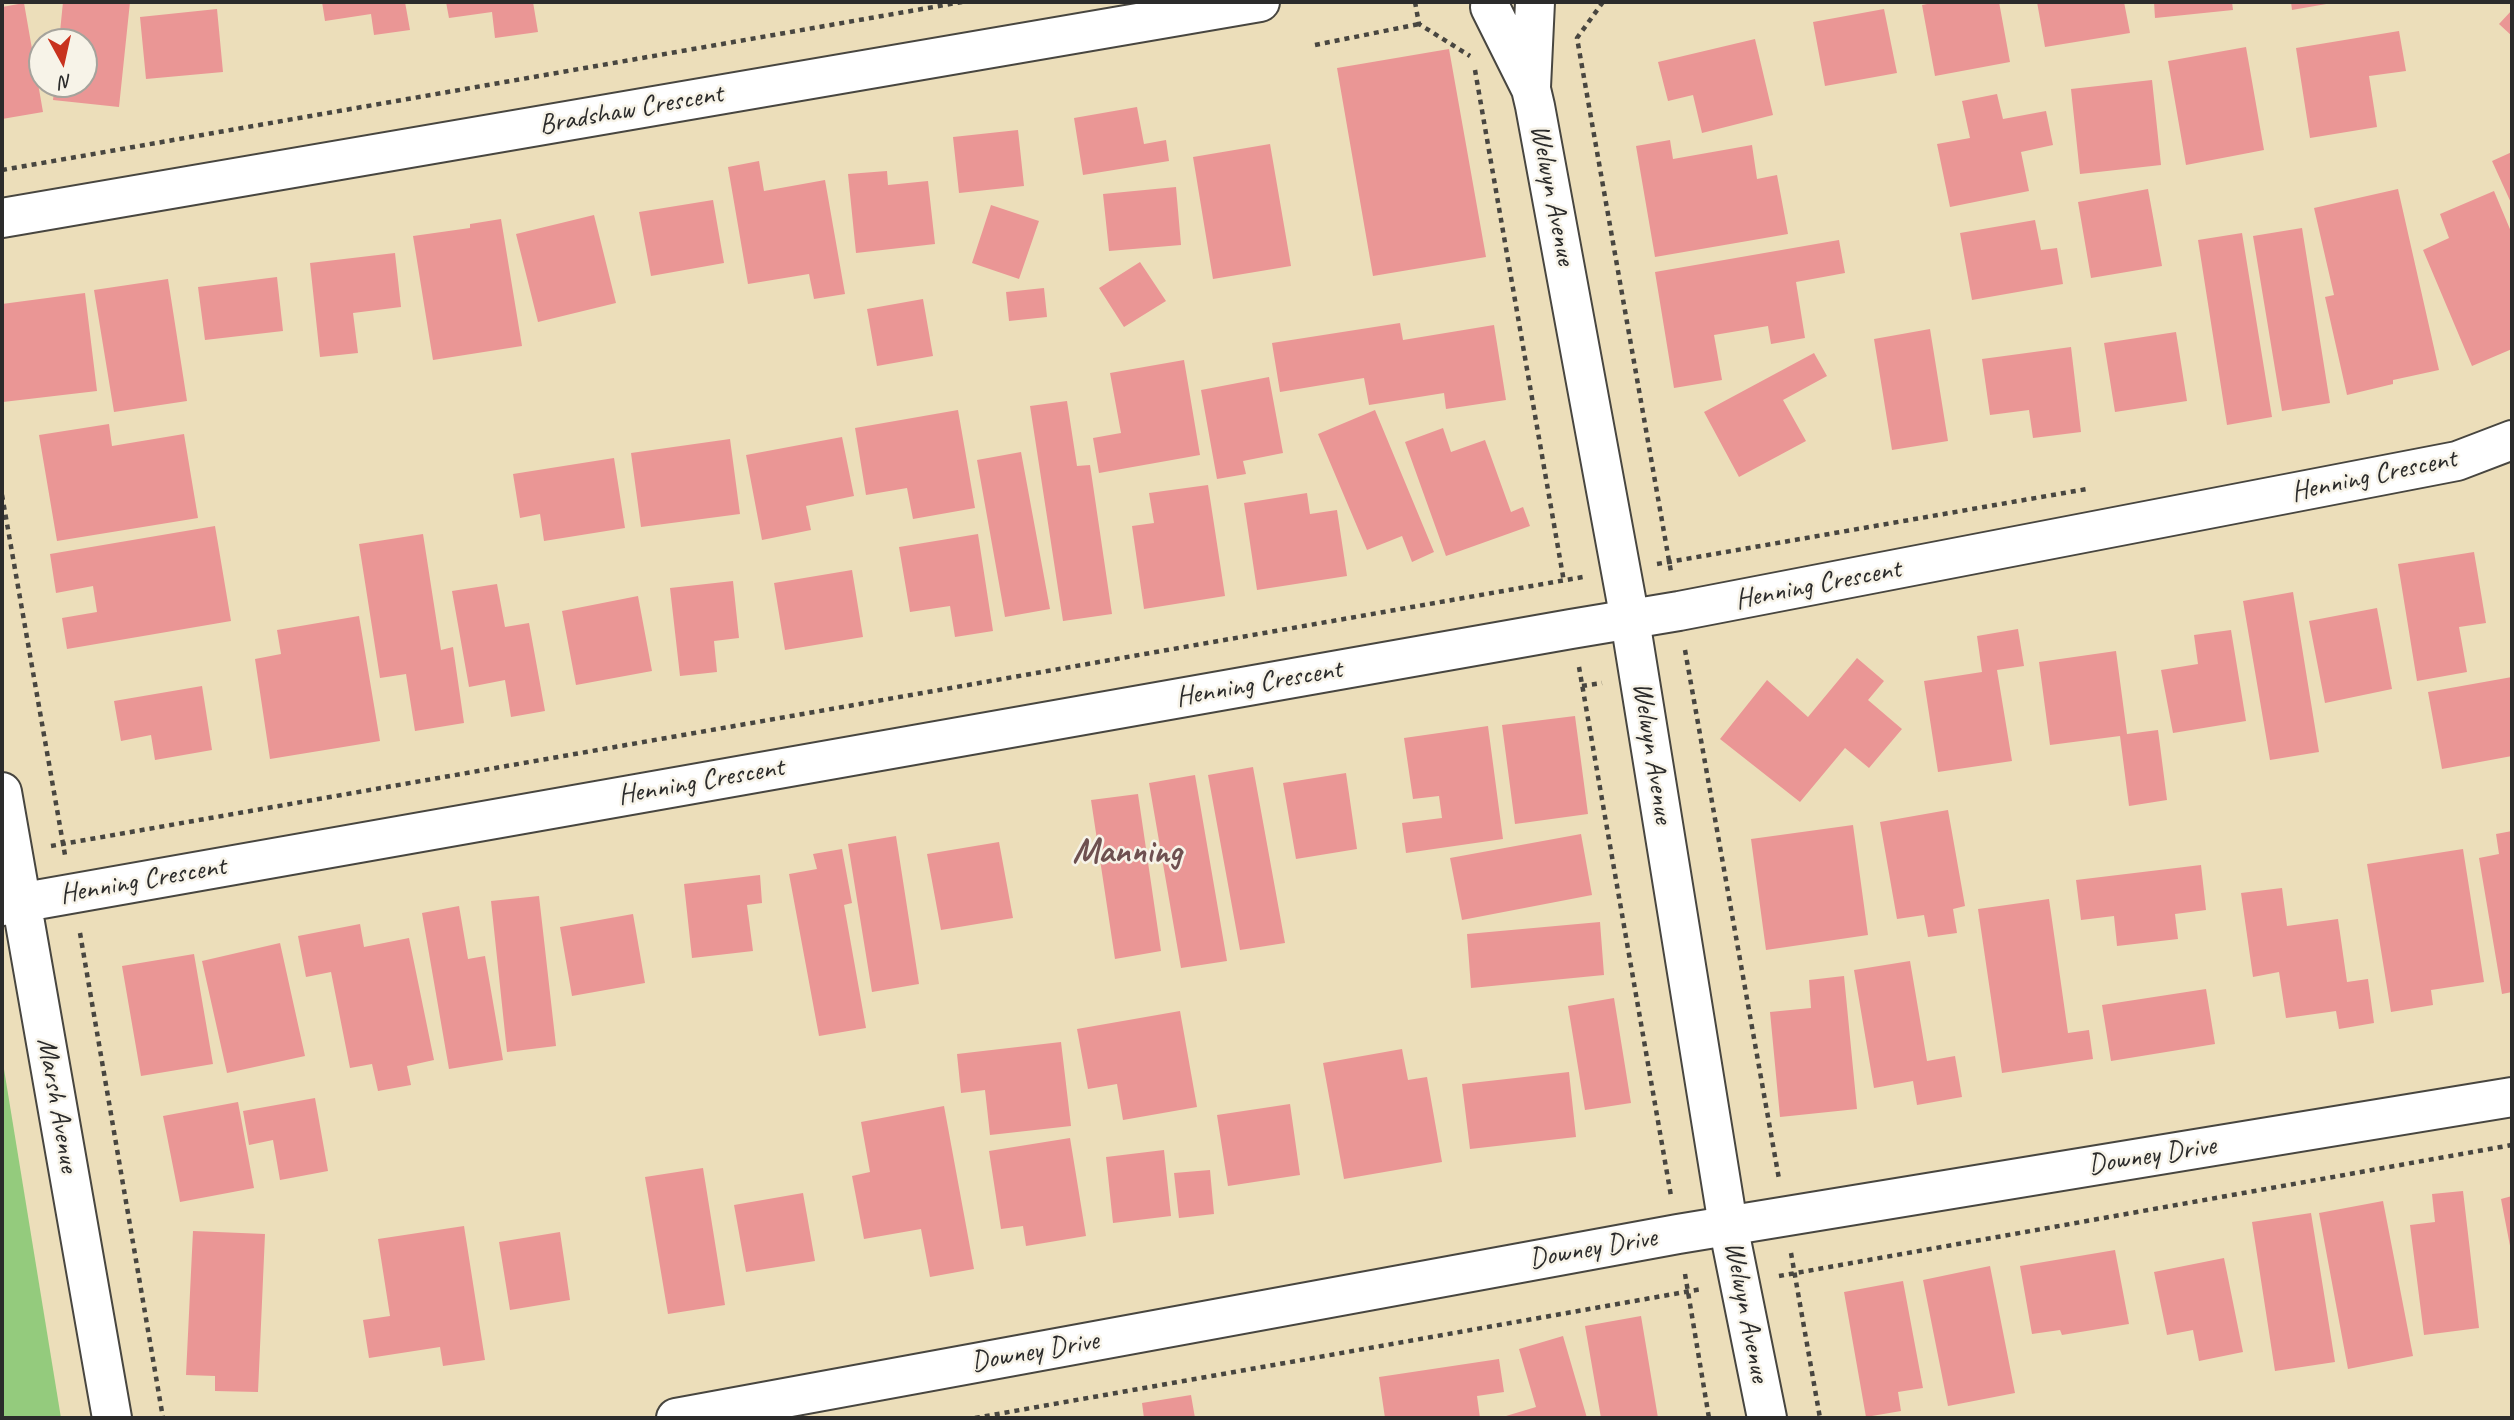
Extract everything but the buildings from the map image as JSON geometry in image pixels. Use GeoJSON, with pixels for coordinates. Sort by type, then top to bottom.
{"type":"FeatureCollection","features":[{"type":"Feature","properties":{"kind":"street","name":"Bradshaw Crescent"},"geometry":{"type":"LineString","coordinates":[[2,218],[1260,2]]}},
{"type":"Feature","properties":{"kind":"street","name":"Welwyn Avenue"},"geometry":{"type":"LineString","coordinates":[[1531,89],[1535,2]]}},
{"type":"Feature","properties":{"kind":"street","name":"Welwyn Avenue"},"geometry":{"type":"LineString","coordinates":[[1497,3],[1531,89],[1621,569],[1728,1225],[1767,1418]]}},
{"type":"Feature","properties":{"kind":"street","name":"Henning Crescent"},"geometry":{"type":"LineString","coordinates":[[12,905],[1679,611],[2457,461],[2512,440]]}},
{"type":"Feature","properties":{"kind":"street","name":"Marsh Avenue"},"geometry":{"type":"LineString","coordinates":[[2,792],[13,852],[12,905],[112,1418]]}},
{"type":"Feature","properties":{"kind":"street","name":"Downey Drive"},"geometry":{"type":"LineString","coordinates":[[676,1418],[1728,1225],[2512,1097]]}},
{"type":"Feature","properties":{"kind":"path"},"geometry":{"type":"LineString","coordinates":[[2,170],[962,2]]}},
{"type":"Feature","properties":{"kind":"path"},"geometry":{"type":"LineString","coordinates":[[1415,2],[1419,24]]}},
{"type":"Feature","properties":{"kind":"path"},"geometry":{"type":"LineString","coordinates":[[1602,2],[1577,38],[1821,1418]]}},
{"type":"Feature","properties":{"kind":"path"},"geometry":{"type":"LineString","coordinates":[[1315,45],[1419,24],[1473,58],[1709,1418]]}},
{"type":"Feature","properties":{"kind":"path"},"geometry":{"type":"LineString","coordinates":[[13,852],[2090,488]]}},
{"type":"Feature","properties":{"kind":"path"},"geometry":{"type":"LineString","coordinates":[[2,495],[163,1418]]}},
{"type":"Feature","properties":{"kind":"green space"},"geometry":{"type":"Polygon","coordinates":[[[2,1057],[61,1418],[2,1418],[2,1057]]]}},
{"type":"Feature","properties":{"kind":"district","name":"Manning"},"geometry":{"type":"Point","coordinates":[1127,853]}}]}
